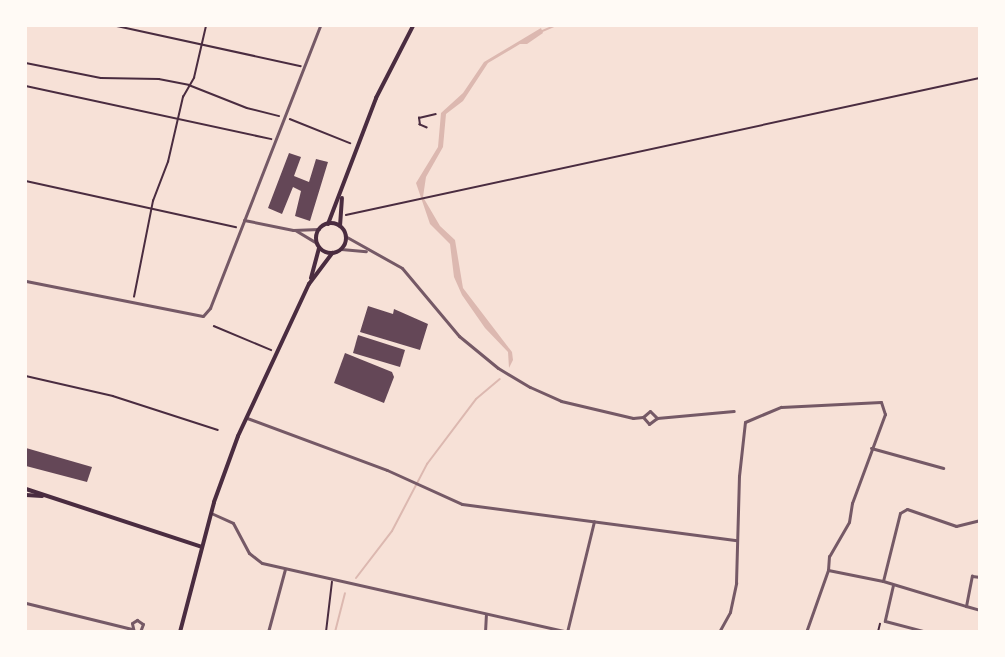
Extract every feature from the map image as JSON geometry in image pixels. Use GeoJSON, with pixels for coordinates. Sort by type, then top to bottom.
{"type":"FeatureCollection","features":[{"type":"Feature","properties":{"kind":"main road"},"geometry":{"type":"LineString","coordinates":[[309,284],[318,245],[319,229],[328,224],[343,192],[376,98],[413,26]]}},
{"type":"Feature","properties":{"kind":"main road"},"geometry":{"type":"LineString","coordinates":[[180,632],[211,513],[245,417],[309,284],[332,253],[341,249],[345,236],[340,227],[343,192]]}},
{"type":"Feature","properties":{"kind":"main road"},"geometry":{"type":"LineString","coordinates":[[328,224],[340,227]]}},
{"type":"Feature","properties":{"kind":"main road"},"geometry":{"type":"LineString","coordinates":[[318,245],[332,253]]}},
{"type":"Feature","properties":{"kind":"main road"},"geometry":{"type":"LineString","coordinates":[[26,489],[202,547]]}},
{"type":"Feature","properties":{"kind":"main road"},"geometry":{"type":"LineString","coordinates":[[26,495],[46,496]]}},
{"type":"Feature","properties":{"kind":"street"},"geometry":{"type":"LineString","coordinates":[[26,281],[132,304],[203,316],[210,308],[320,26]]}},
{"type":"Feature","properties":{"kind":"street"},"geometry":{"type":"LineString","coordinates":[[244,220],[293,230],[319,229]]}},
{"type":"Feature","properties":{"kind":"street"},"geometry":{"type":"LineString","coordinates":[[293,230],[318,245]]}},
{"type":"Feature","properties":{"kind":"street"},"geometry":{"type":"LineString","coordinates":[[345,236],[402,268],[459,336],[508,375],[561,400],[644,417],[649,424],[657,418],[734,411]]}},
{"type":"Feature","properties":{"kind":"street"},"geometry":{"type":"LineString","coordinates":[[341,249],[370,251]]}},
{"type":"Feature","properties":{"kind":"street"},"geometry":{"type":"LineString","coordinates":[[719,632],[733,601],[745,422],[781,407],[790,410],[874,401],[884,406],[885,414],[849,522],[830,556],[828,570],[806,632]]}},
{"type":"Feature","properties":{"kind":"street"},"geometry":{"type":"LineString","coordinates":[[644,417],[650,411],[657,418]]}},
{"type":"Feature","properties":{"kind":"street"},"geometry":{"type":"LineString","coordinates":[[245,417],[418,483],[462,504],[736,540]]}},
{"type":"Feature","properties":{"kind":"street"},"geometry":{"type":"LineString","coordinates":[[872,448],[943,468]]}},
{"type":"Feature","properties":{"kind":"street"},"geometry":{"type":"LineString","coordinates":[[883,581],[900,513],[907,509],[956,526],[980,520]]}},
{"type":"Feature","properties":{"kind":"street"},"geometry":{"type":"LineString","coordinates":[[211,513],[233,524],[255,560],[332,581],[568,631],[594,521]]}},
{"type":"Feature","properties":{"kind":"street"},"geometry":{"type":"LineString","coordinates":[[268,632],[285,569]]}},
{"type":"Feature","properties":{"kind":"street"},"geometry":{"type":"LineString","coordinates":[[828,570],[883,581],[980,610]]}},
{"type":"Feature","properties":{"kind":"street"},"geometry":{"type":"LineString","coordinates":[[966,606],[972,576],[980,577]]}},
{"type":"Feature","properties":{"kind":"street"},"geometry":{"type":"LineString","coordinates":[[894,585],[885,621],[927,632]]}},
{"type":"Feature","properties":{"kind":"street"},"geometry":{"type":"LineString","coordinates":[[26,603],[133,630],[132,623],[137,620],[143,624],[140,632]]}},
{"type":"Feature","properties":{"kind":"street"},"geometry":{"type":"LineString","coordinates":[[484,632],[486,615]]}},
{"type":"Feature","properties":{"kind":"street"},"geometry":{"type":"LineString","coordinates":[[978,632],[980,627]]}},
{"type":"Feature","properties":{"kind":"path"},"geometry":{"type":"LineString","coordinates":[[117,26],[304,66]]}},
{"type":"Feature","properties":{"kind":"path"},"geometry":{"type":"LineString","coordinates":[[132,304],[152,209],[206,26]]}},
{"type":"Feature","properties":{"kind":"path"},"geometry":{"type":"LineString","coordinates":[[26,63],[85,76],[159,79],[189,85],[247,108],[285,118],[350,143]]}},
{"type":"Feature","properties":{"kind":"path"},"geometry":{"type":"LineString","coordinates":[[340,215],[417,202],[980,78]]}},
{"type":"Feature","properties":{"kind":"path"},"geometry":{"type":"LineString","coordinates":[[26,86],[276,140]]}},
{"type":"Feature","properties":{"kind":"path"},"geometry":{"type":"LineString","coordinates":[[427,128],[420,125],[419,118],[436,114]]}},
{"type":"Feature","properties":{"kind":"path"},"geometry":{"type":"LineString","coordinates":[[26,181],[241,228]]}},
{"type":"Feature","properties":{"kind":"path"},"geometry":{"type":"LineString","coordinates":[[214,326],[276,352]]}},
{"type":"Feature","properties":{"kind":"path"},"geometry":{"type":"LineString","coordinates":[[26,376],[113,396],[218,430]]}},
{"type":"Feature","properties":{"kind":"path"},"geometry":{"type":"LineString","coordinates":[[326,632],[326,606],[332,581]]}},
{"type":"Feature","properties":{"kind":"path"},"geometry":{"type":"LineString","coordinates":[[878,632],[885,621]]}},
{"type":"Feature","properties":{"kind":"shaded area"},"geometry":{"type":"Polygon","coordinates":[[[541,28],[543,33],[527,44],[520,44],[488,63],[463,101],[446,114],[443,147],[426,177],[423,197],[440,226],[455,240],[463,288],[512,352],[513,360],[509,368],[508,352],[485,328],[462,295],[454,277],[450,244],[430,224],[416,183],[438,147],[441,113],[463,93],[484,62],[541,28]]]}},
{"type":"Feature","properties":{"kind":"building"},"geometry":{"type":"Polygon","coordinates":[[[289,153],[301,157],[294,176],[309,182],[316,159],[328,162],[310,221],[295,216],[301,191],[293,187],[282,214],[268,208],[289,153]]]}},
{"type":"Feature","properties":{"kind":"building"},"geometry":{"type":"Polygon","coordinates":[[[368,306],[393,314],[394,309],[428,324],[420,350],[360,332],[368,306]]]}},
{"type":"Feature","properties":{"kind":"building"},"geometry":{"type":"Polygon","coordinates":[[[358,335],[405,350],[400,367],[353,353],[358,335]]]}},
{"type":"Feature","properties":{"kind":"building"},"geometry":{"type":"Polygon","coordinates":[[[345,353],[392,372],[394,377],[384,403],[334,383],[345,353]]]}},
{"type":"Feature","properties":{"kind":"building"},"geometry":{"type":"Polygon","coordinates":[[[26,448],[92,467],[87,482],[26,466],[26,448]]]}},
{"type":"Feature","properties":{"kind":"waterway"},"geometry":{"type":"LineString","coordinates":[[540,32],[554,26]]}},
{"type":"Feature","properties":{"kind":"waterway"},"geometry":{"type":"LineString","coordinates":[[356,578],[392,531],[427,464],[476,399],[500,379]]}},
{"type":"Feature","properties":{"kind":"waterway"},"geometry":{"type":"LineString","coordinates":[[335,632],[345,593]]}}]}
